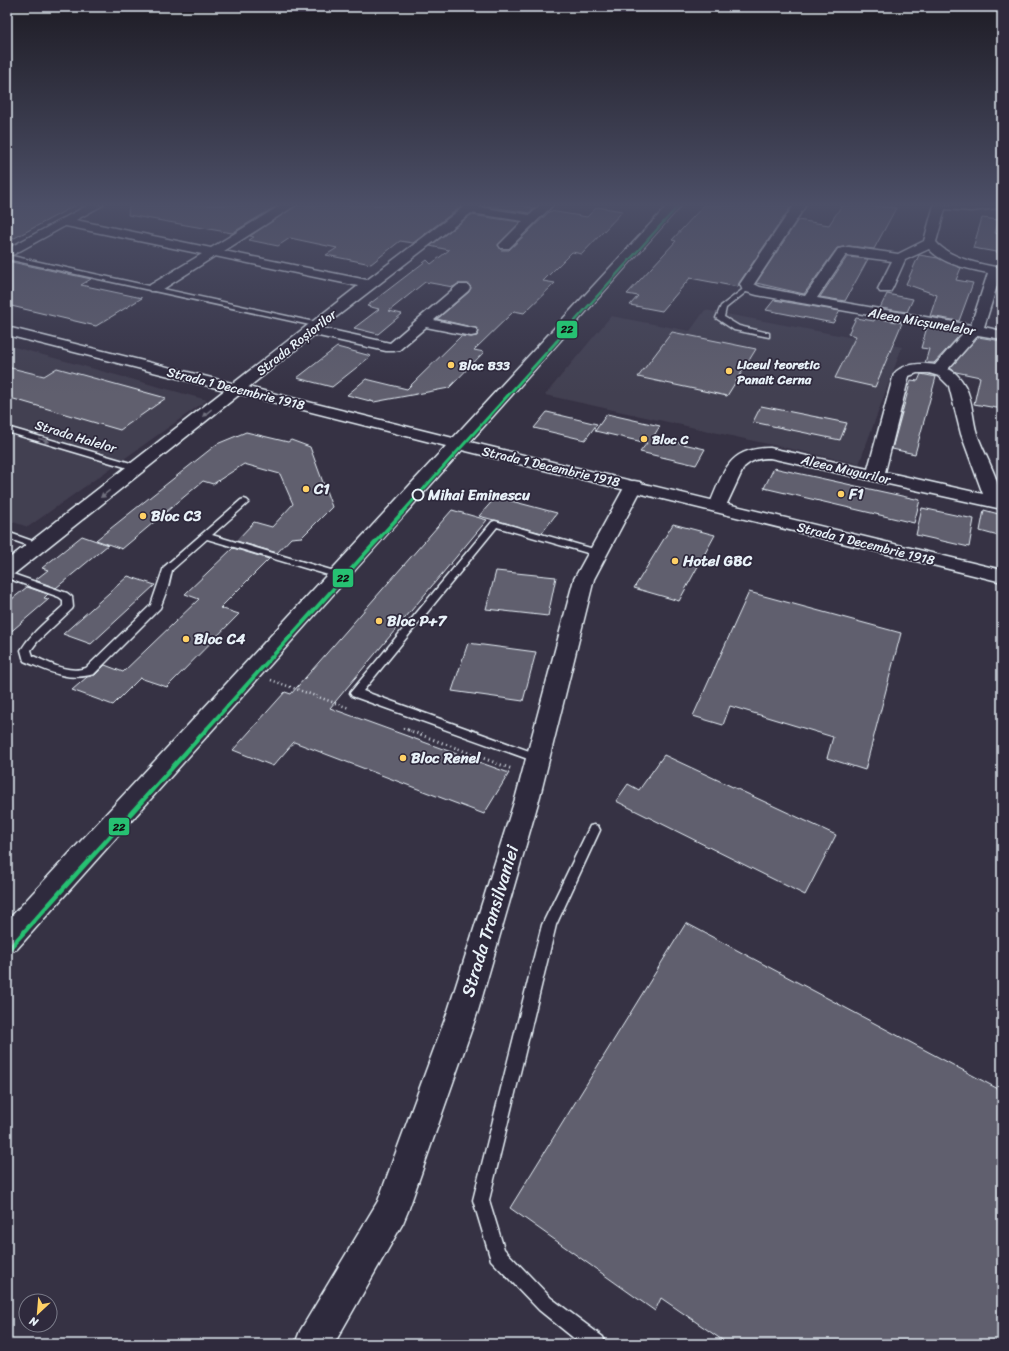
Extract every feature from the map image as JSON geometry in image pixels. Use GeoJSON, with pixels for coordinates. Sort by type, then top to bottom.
{"type":"FeatureCollection","features":[{"type":"Feature","properties":{"kind":"street"},"geometry":{"type":"LineString","coordinates":[[155,288],[188,268]]}},
{"type":"Feature","properties":{"kind":"street"},"geometry":{"type":"LineString","coordinates":[[289,268],[369,284]]}},
{"type":"Feature","properties":{"kind":"street","name":"Strada Roșiorilor"},"geometry":{"type":"LineString","coordinates":[[7,570],[390,268]]}},
{"type":"Feature","properties":{"kind":"street"},"geometry":{"type":"LineString","coordinates":[[7,940],[617,268]]}},
{"type":"Feature","properties":{"kind":"street"},"geometry":{"type":"LineString","coordinates":[[748,288],[747,284],[758,268]]}},
{"type":"Feature","properties":{"kind":"street"},"geometry":{"type":"LineString","coordinates":[[809,300],[831,268]]}},
{"type":"Feature","properties":{"kind":"street"},"geometry":{"type":"LineString","coordinates":[[885,289],[895,268]]}},
{"type":"Feature","properties":{"kind":"street"},"geometry":{"type":"LineString","coordinates":[[940,370],[975,330],[998,272],[980,268]]}},
{"type":"Feature","properties":{"kind":"street"},"geometry":{"type":"LineString","coordinates":[[315,328],[386,347],[394,347],[463,288]]}},
{"type":"Feature","properties":{"kind":"street","name":"Aleea Micșunelelor"},"geometry":{"type":"LineString","coordinates":[[748,288],[1002,335]]}},
{"type":"Feature","properties":{"kind":"street"},"geometry":{"type":"LineString","coordinates":[[425,322],[471,332]]}},
{"type":"Feature","properties":{"kind":"street","name":"Strada 1 Decembrie 1918"},"geometry":{"type":"LineString","coordinates":[[7,331],[457,444],[1002,576]]}},
{"type":"Feature","properties":{"kind":"street"},"geometry":{"type":"LineString","coordinates":[[875,476],[902,374],[912,369],[924,368],[940,370],[951,376],[958,385],[967,428],[976,453],[998,503]]}},
{"type":"Feature","properties":{"kind":"street","name":"Aleea Mugurilor"},"geometry":{"type":"LineString","coordinates":[[718,506],[736,465],[743,459],[758,453],[787,456],[998,503]]}},
{"type":"Feature","properties":{"kind":"street","name":"Strada Transilvaniei"},"geometry":{"type":"LineString","coordinates":[[314,1344],[391,1212],[463,1011],[539,759],[584,579],[634,486]]}},
{"type":"Feature","properties":{"kind":"lane"},"geometry":{"type":"LineString","coordinates":[[57,268],[155,288],[315,328]]}},
{"type":"Feature","properties":{"kind":"lane"},"geometry":{"type":"LineString","coordinates":[[748,288],[723,307],[720,318],[737,328],[766,335]]}},
{"type":"Feature","properties":{"kind":"lane","name":"Strada Halelor"},"geometry":{"type":"LineString","coordinates":[[7,429],[138,468]]}},
{"type":"Feature","properties":{"kind":"lane"},"geometry":{"type":"LineString","coordinates":[[7,575],[63,595],[68,599],[68,607],[33,640],[26,650],[28,658],[69,675],[81,675],[90,671],[156,606],[164,587],[167,569],[244,502]]}},
{"type":"Feature","properties":{"kind":"lane"},"geometry":{"type":"LineString","coordinates":[[539,759],[356,694],[495,524],[598,554]]}},
{"type":"Feature","properties":{"kind":"lane"},"geometry":{"type":"LineString","coordinates":[[7,535],[38,546]]}},
{"type":"Feature","properties":{"kind":"lane"},"geometry":{"type":"LineString","coordinates":[[206,536],[338,575]]}},
{"type":"Feature","properties":{"kind":"lane"},"geometry":{"type":"LineString","coordinates":[[594,830],[549,925],[481,1200],[496,1254],[545,1304],[596,1344]]}},
{"type":"Feature","properties":{"kind":"shaded area","name":"Liceul teoretic Panait Cerna"},"geometry":{"type":"Polygon","coordinates":[[[705,310],[902,347],[859,464],[545,395],[611,316],[690,331],[705,310]]]}},
{"type":"Feature","properties":{"kind":"shaded area"},"geometry":{"type":"Polygon","coordinates":[[[7,345],[207,400],[28,527],[7,520],[7,345]]]}},
{"type":"Feature","properties":{"kind":"building"},"geometry":{"type":"Polygon","coordinates":[[[7,268],[40,268],[91,279],[81,285],[142,298],[96,326],[7,305],[7,268]]]}},
{"type":"Feature","properties":{"kind":"building"},"geometry":{"type":"Polygon","coordinates":[[[417,268],[556,268],[543,281],[555,283],[524,313],[514,311],[474,350],[484,352],[449,388],[374,402],[347,395],[366,379],[407,389],[461,336],[477,336],[479,331],[476,328],[437,319],[469,292],[471,287],[468,284],[458,284],[453,287],[425,282],[389,311],[402,314],[378,334],[354,328],[379,309],[367,306],[417,268]]]}},
{"type":"Feature","properties":{"kind":"building"},"geometry":{"type":"Polygon","coordinates":[[[651,268],[749,268],[738,287],[690,278],[662,311],[630,305],[638,296],[627,294],[651,268]]]}},
{"type":"Feature","properties":{"kind":"building"},"geometry":{"type":"Polygon","coordinates":[[[766,268],[823,268],[804,294],[756,283],[766,268]]]}},
{"type":"Feature","properties":{"kind":"building"},"geometry":{"type":"Polygon","coordinates":[[[840,268],[863,268],[845,301],[820,297],[840,268]]]}},
{"type":"Feature","properties":{"kind":"building"},"geometry":{"type":"Polygon","coordinates":[[[913,268],[961,268],[956,280],[973,283],[959,321],[930,316],[937,295],[906,284],[913,268]]]}},
{"type":"Feature","properties":{"kind":"building"},"geometry":{"type":"Polygon","coordinates":[[[887,294],[913,299],[907,312],[880,308],[887,294]]]}},
{"type":"Feature","properties":{"kind":"building"},"geometry":{"type":"Polygon","coordinates":[[[774,300],[840,311],[833,323],[766,310],[774,300]]]}},
{"type":"Feature","properties":{"kind":"building"},"geometry":{"type":"Polygon","coordinates":[[[856,318],[874,321],[875,318],[902,323],[875,387],[835,378],[856,336],[848,334],[856,318]]]}},
{"type":"Feature","properties":{"kind":"building"},"geometry":{"type":"Polygon","coordinates":[[[927,327],[961,334],[934,363],[925,363],[929,349],[921,348],[927,327]]]}},
{"type":"Feature","properties":{"kind":"building"},"geometry":{"type":"Polygon","coordinates":[[[672,332],[756,349],[727,396],[638,377],[672,332]]]}},
{"type":"Feature","properties":{"kind":"building"},"geometry":{"type":"Polygon","coordinates":[[[978,337],[1002,341],[1002,409],[974,404],[980,377],[956,372],[950,368],[978,337]]]}},
{"type":"Feature","properties":{"kind":"building"},"geometry":{"type":"Polygon","coordinates":[[[337,347],[371,356],[332,387],[297,378],[337,347]]]}},
{"type":"Feature","properties":{"kind":"building"},"geometry":{"type":"Polygon","coordinates":[[[7,367],[44,376],[57,368],[166,398],[120,430],[7,397],[7,367]]]}},
{"type":"Feature","properties":{"kind":"building"},"geometry":{"type":"Polygon","coordinates":[[[921,374],[936,377],[915,454],[892,449],[911,380],[918,381],[921,374]]]}},
{"type":"Feature","properties":{"kind":"building"},"geometry":{"type":"Polygon","coordinates":[[[761,406],[847,423],[840,440],[753,422],[761,406]]]}},
{"type":"Feature","properties":{"kind":"building"},"geometry":{"type":"Polygon","coordinates":[[[547,412],[597,424],[585,440],[534,428],[547,412]]]}},
{"type":"Feature","properties":{"kind":"building","name":"Bloc C"},"geometry":{"type":"Polygon","coordinates":[[[607,414],[660,426],[653,437],[705,449],[696,465],[640,452],[647,443],[595,431],[607,414]]]}},
{"type":"Feature","properties":{"kind":"building"},"geometry":{"type":"Polygon","coordinates":[[[246,432],[288,442],[291,440],[310,447],[332,507],[302,537],[291,538],[277,553],[236,541],[254,522],[272,527],[293,504],[280,474],[244,464],[213,484],[203,481],[122,549],[96,540],[217,444],[246,432]]]}},
{"type":"Feature","properties":{"kind":"building","name":"F1"},"geometry":{"type":"Polygon","coordinates":[[[774,468],[920,500],[914,523],[764,488],[774,468]]]}},
{"type":"Feature","properties":{"kind":"building"},"geometry":{"type":"Polygon","coordinates":[[[496,497],[557,513],[542,533],[479,516],[496,497]]]}},
{"type":"Feature","properties":{"kind":"building"},"geometry":{"type":"Polygon","coordinates":[[[922,508],[974,519],[969,547],[916,535],[922,508]]]}},
{"type":"Feature","properties":{"kind":"building"},"geometry":{"type":"Polygon","coordinates":[[[452,510],[487,520],[330,708],[509,773],[484,814],[294,742],[273,766],[233,750],[285,692],[291,694],[452,510]]]}},
{"type":"Feature","properties":{"kind":"building"},"geometry":{"type":"Polygon","coordinates":[[[984,510],[1002,515],[1002,537],[980,531],[984,510]]]}},
{"type":"Feature","properties":{"kind":"building","name":"Hotel GBC"},"geometry":{"type":"Polygon","coordinates":[[[673,524],[715,535],[679,601],[634,588],[673,524]]]}},
{"type":"Feature","properties":{"kind":"building"},"geometry":{"type":"Polygon","coordinates":[[[82,536],[108,545],[56,588],[35,580],[48,570],[42,568],[82,536]]]}},
{"type":"Feature","properties":{"kind":"building","name":"Bloc C4"},"geometry":{"type":"Polygon","coordinates":[[[233,548],[269,559],[220,608],[239,614],[167,687],[140,678],[113,705],[72,690],[87,677],[95,675],[105,665],[123,672],[199,599],[185,594],[233,548]]]}},
{"type":"Feature","properties":{"kind":"building"},"geometry":{"type":"Polygon","coordinates":[[[496,571],[556,577],[548,616],[486,609],[496,571]]]}},
{"type":"Feature","properties":{"kind":"building"},"geometry":{"type":"Polygon","coordinates":[[[128,576],[155,585],[91,644],[63,634],[128,576]]]}},
{"type":"Feature","properties":{"kind":"building"},"geometry":{"type":"Polygon","coordinates":[[[27,587],[48,594],[44,598],[49,599],[7,635],[7,603],[27,587]]]}},
{"type":"Feature","properties":{"kind":"building"},"geometry":{"type":"Polygon","coordinates":[[[749,592],[901,633],[865,770],[827,758],[833,737],[730,706],[723,725],[693,716],[749,592]]]}},
{"type":"Feature","properties":{"kind":"building"},"geometry":{"type":"Polygon","coordinates":[[[468,643],[536,652],[523,701],[452,691],[468,643]]]}},
{"type":"Feature","properties":{"kind":"building"},"geometry":{"type":"Polygon","coordinates":[[[664,755],[836,835],[805,895],[616,801],[628,784],[639,790],[664,755]]]}},
{"type":"Feature","properties":{"kind":"building"},"geometry":{"type":"Polygon","coordinates":[[[686,923],[1002,1091],[1002,1344],[728,1344],[661,1298],[655,1311],[510,1208],[686,923]]]}},
{"type":"Feature","properties":{"kind":"transit line","name":"22"},"geometry":{"type":"LineString","coordinates":[[7,951],[622,268]]}},
{"type":"Feature","properties":{"kind":"place","name":"Bloc B33"},"geometry":{"type":"Point","coordinates":[451,365]}},
{"type":"Feature","properties":{"kind":"place","name":"Liceul teoretic Panait Cerna"},"geometry":{"type":"Point","coordinates":[729,371]}},
{"type":"Feature","properties":{"kind":"place","name":"Bloc C"},"geometry":{"type":"Point","coordinates":[644,439]}},
{"type":"Feature","properties":{"kind":"place","name":"C1"},"geometry":{"type":"Point","coordinates":[306,489]}},
{"type":"Feature","properties":{"kind":"place","name":"F1"},"geometry":{"type":"Point","coordinates":[841,494]}},
{"type":"Feature","properties":{"kind":"place","name":"Mihai Eminescu"},"geometry":{"type":"Point","coordinates":[418,495]}},
{"type":"Feature","properties":{"kind":"place","name":"Bloc C3"},"geometry":{"type":"Point","coordinates":[143,516]}},
{"type":"Feature","properties":{"kind":"place","name":"Hotel GBC"},"geometry":{"type":"Point","coordinates":[675,561]}},
{"type":"Feature","properties":{"kind":"place","name":"Bloc P+7"},"geometry":{"type":"Point","coordinates":[379,621]}},
{"type":"Feature","properties":{"kind":"place","name":"Bloc C4"},"geometry":{"type":"Point","coordinates":[186,639]}},
{"type":"Feature","properties":{"kind":"place","name":"Bloc Renel"},"geometry":{"type":"Point","coordinates":[403,758]}}]}
